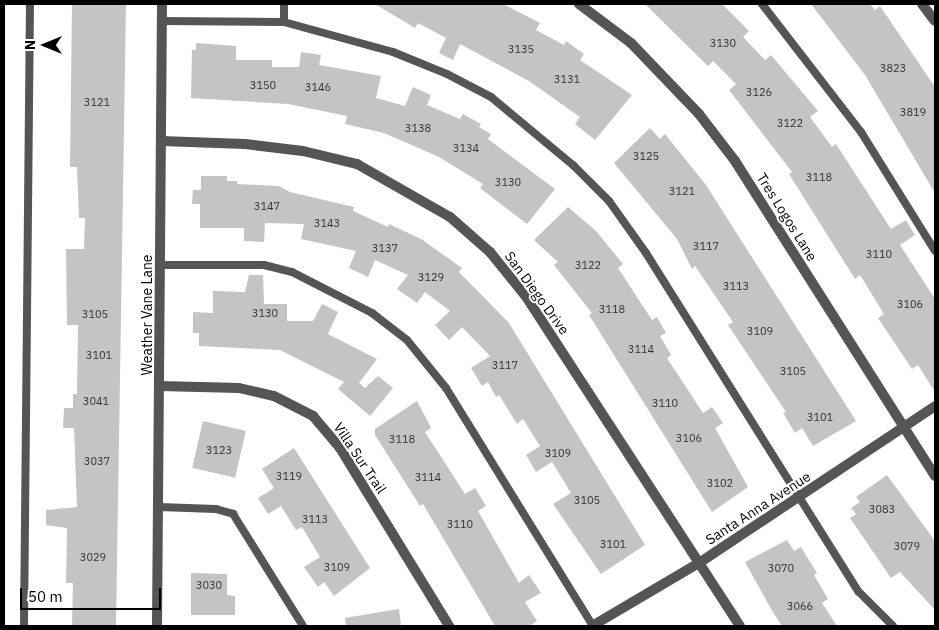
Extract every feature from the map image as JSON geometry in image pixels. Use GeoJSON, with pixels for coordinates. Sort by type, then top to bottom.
{"type":"FeatureCollection","features":[{"type":"Feature","properties":{"kind":"street","name":"Weather Vane Lane"},"geometry":{"type":"LineString","coordinates":[[157,626],[162,4]]}},
{"type":"Feature","properties":{"kind":"street","name":"Tres Logos Lane"},"geometry":{"type":"LineString","coordinates":[[580,4],[631,43],[699,114],[729,153],[935,476]]}},
{"type":"Feature","properties":{"kind":"street"},"geometry":{"type":"LineString","coordinates":[[922,4],[935,21]]}},
{"type":"Feature","properties":{"kind":"street","name":"San Diego Drive"},"geometry":{"type":"LineString","coordinates":[[161,141],[246,144],[303,151],[357,164],[450,217],[490,252],[527,298],[740,626]]}},
{"type":"Feature","properties":{"kind":"street","name":"Villa Sur Trail"},"geometry":{"type":"LineString","coordinates":[[160,386],[239,388],[274,396],[312,416],[340,448],[449,626]]}},
{"type":"Feature","properties":{"kind":"street","name":"Santa Anna Avenue"},"geometry":{"type":"LineString","coordinates":[[592,626],[699,563],[935,406]]}},
{"type":"Feature","properties":{"kind":"lane"},"geometry":{"type":"LineString","coordinates":[[24,626],[30,4]]}},
{"type":"Feature","properties":{"kind":"lane"},"geometry":{"type":"LineString","coordinates":[[284,4],[284,22]]}},
{"type":"Feature","properties":{"kind":"lane"},"geometry":{"type":"LineString","coordinates":[[762,4],[861,132],[935,251]]}},
{"type":"Feature","properties":{"kind":"lane"},"geometry":{"type":"LineString","coordinates":[[162,20],[284,22],[393,52],[447,74],[491,97],[574,166],[609,202],[646,253],[860,592],[893,626]]}},
{"type":"Feature","properties":{"kind":"lane"},"geometry":{"type":"LineString","coordinates":[[161,265],[264,265],[292,272],[372,313],[407,340],[446,388],[592,626]]}},
{"type":"Feature","properties":{"kind":"lane"},"geometry":{"type":"LineString","coordinates":[[159,507],[216,508],[233,514],[303,626]]}},
{"type":"Feature","properties":{"kind":"building"},"geometry":{"type":"Polygon","coordinates":[[[72,4],[126,4],[116,626],[72,626],[73,583],[66,583],[67,528],[46,525],[46,510],[77,507],[74,428],[63,428],[64,408],[73,408],[73,394],[77,394],[78,325],[67,325],[66,249],[84,249],[85,218],[79,218],[77,167],[70,167],[72,4]]]}},
{"type":"Feature","properties":{"kind":"building"},"geometry":{"type":"Polygon","coordinates":[[[375,4],[503,4],[540,23],[536,30],[564,45],[566,41],[584,54],[580,60],[632,95],[595,140],[575,124],[580,117],[529,81],[460,44],[453,60],[439,53],[446,38],[418,23],[415,28],[375,4]]]}},
{"type":"Feature","properties":{"kind":"building"},"geometry":{"type":"Polygon","coordinates":[[[645,4],[722,4],[749,31],[743,37],[765,60],[771,55],[818,111],[810,117],[832,147],[836,144],[891,229],[906,220],[915,235],[900,245],[935,299],[935,392],[918,365],[912,369],[878,318],[884,314],[860,275],[855,279],[789,174],[792,172],[729,90],[736,84],[713,61],[708,66],[645,4]]]}},
{"type":"Feature","properties":{"kind":"building"},"geometry":{"type":"Polygon","coordinates":[[[811,4],[870,4],[875,10],[880,6],[935,87],[935,193],[865,75],[811,4]]]}},
{"type":"Feature","properties":{"kind":"building"},"geometry":{"type":"Polygon","coordinates":[[[196,43],[236,46],[236,60],[272,60],[272,67],[299,67],[301,52],[321,55],[319,65],[381,76],[376,98],[405,106],[413,87],[431,95],[427,105],[460,119],[463,114],[481,124],[479,127],[491,134],[488,139],[555,189],[527,224],[480,188],[483,184],[439,157],[384,133],[345,124],[347,116],[288,104],[191,98],[192,50],[196,50],[196,43]]]}},
{"type":"Feature","properties":{"kind":"building"},"geometry":{"type":"Polygon","coordinates":[[[650,128],[660,139],[665,134],[706,185],[856,421],[813,446],[802,428],[795,433],[783,413],[786,412],[728,325],[733,322],[695,266],[692,269],[677,239],[614,163],[650,128]]]}},
{"type":"Feature","properties":{"kind":"building"},"geometry":{"type":"Polygon","coordinates":[[[201,176],[227,176],[227,181],[237,181],[237,184],[279,186],[290,192],[354,207],[353,211],[388,227],[389,224],[421,239],[462,268],[459,272],[509,323],[645,545],[601,574],[553,504],[571,493],[552,462],[536,472],[526,455],[540,446],[523,419],[517,424],[499,395],[496,397],[488,382],[482,386],[471,368],[490,356],[462,327],[449,340],[435,325],[450,311],[425,292],[417,303],[397,289],[408,275],[375,260],[368,277],[349,268],[356,251],[301,239],[304,224],[265,223],[264,242],[244,241],[244,228],[200,228],[200,204],[192,204],[193,190],[201,190],[201,176]]]}},
{"type":"Feature","properties":{"kind":"building"},"geometry":{"type":"Polygon","coordinates":[[[568,207],[596,231],[623,264],[618,268],[652,320],[657,317],[666,333],[660,336],[671,355],[667,358],[703,413],[712,407],[723,423],[715,428],[748,487],[712,512],[589,315],[592,313],[554,265],[558,262],[534,240],[568,207]]]}},
{"type":"Feature","properties":{"kind":"building"},"geometry":{"type":"Polygon","coordinates":[[[249,275],[263,275],[264,304],[287,304],[287,321],[313,321],[322,304],[338,312],[328,334],[377,359],[359,383],[365,388],[378,376],[393,388],[370,416],[338,389],[344,382],[280,350],[199,346],[199,333],[193,333],[193,312],[213,313],[213,291],[245,292],[249,275]]]}},
{"type":"Feature","properties":{"kind":"building"},"geometry":{"type":"Polygon","coordinates":[[[417,401],[431,428],[425,432],[465,494],[475,488],[486,506],[478,511],[519,583],[529,575],[541,593],[525,602],[537,621],[529,626],[495,626],[423,504],[420,506],[375,435],[375,429],[417,401]]]}},
{"type":"Feature","properties":{"kind":"building"},"geometry":{"type":"Polygon","coordinates":[[[203,421],[246,431],[235,478],[192,468],[203,421]]]}},
{"type":"Feature","properties":{"kind":"building"},"geometry":{"type":"Polygon","coordinates":[[[294,448],[370,568],[334,596],[324,582],[318,587],[304,567],[320,557],[302,527],[296,530],[281,506],[268,514],[258,498],[274,488],[262,469],[294,448]]]}},
{"type":"Feature","properties":{"kind":"building"},"geometry":{"type":"Polygon","coordinates":[[[887,475],[935,541],[935,610],[900,572],[891,578],[850,518],[856,514],[851,508],[860,502],[856,497],[887,475]]]}},
{"type":"Feature","properties":{"kind":"building"},"geometry":{"type":"Polygon","coordinates":[[[787,540],[794,551],[801,547],[817,573],[814,575],[828,599],[822,603],[837,626],[782,626],[771,609],[745,562],[787,540]]]}},
{"type":"Feature","properties":{"kind":"building"},"geometry":{"type":"Polygon","coordinates":[[[191,573],[227,574],[227,595],[235,596],[235,615],[191,615],[191,573]]]}},
{"type":"Feature","properties":{"kind":"building"},"geometry":{"type":"Polygon","coordinates":[[[399,609],[401,626],[346,626],[345,618],[399,609]]]}}]}
